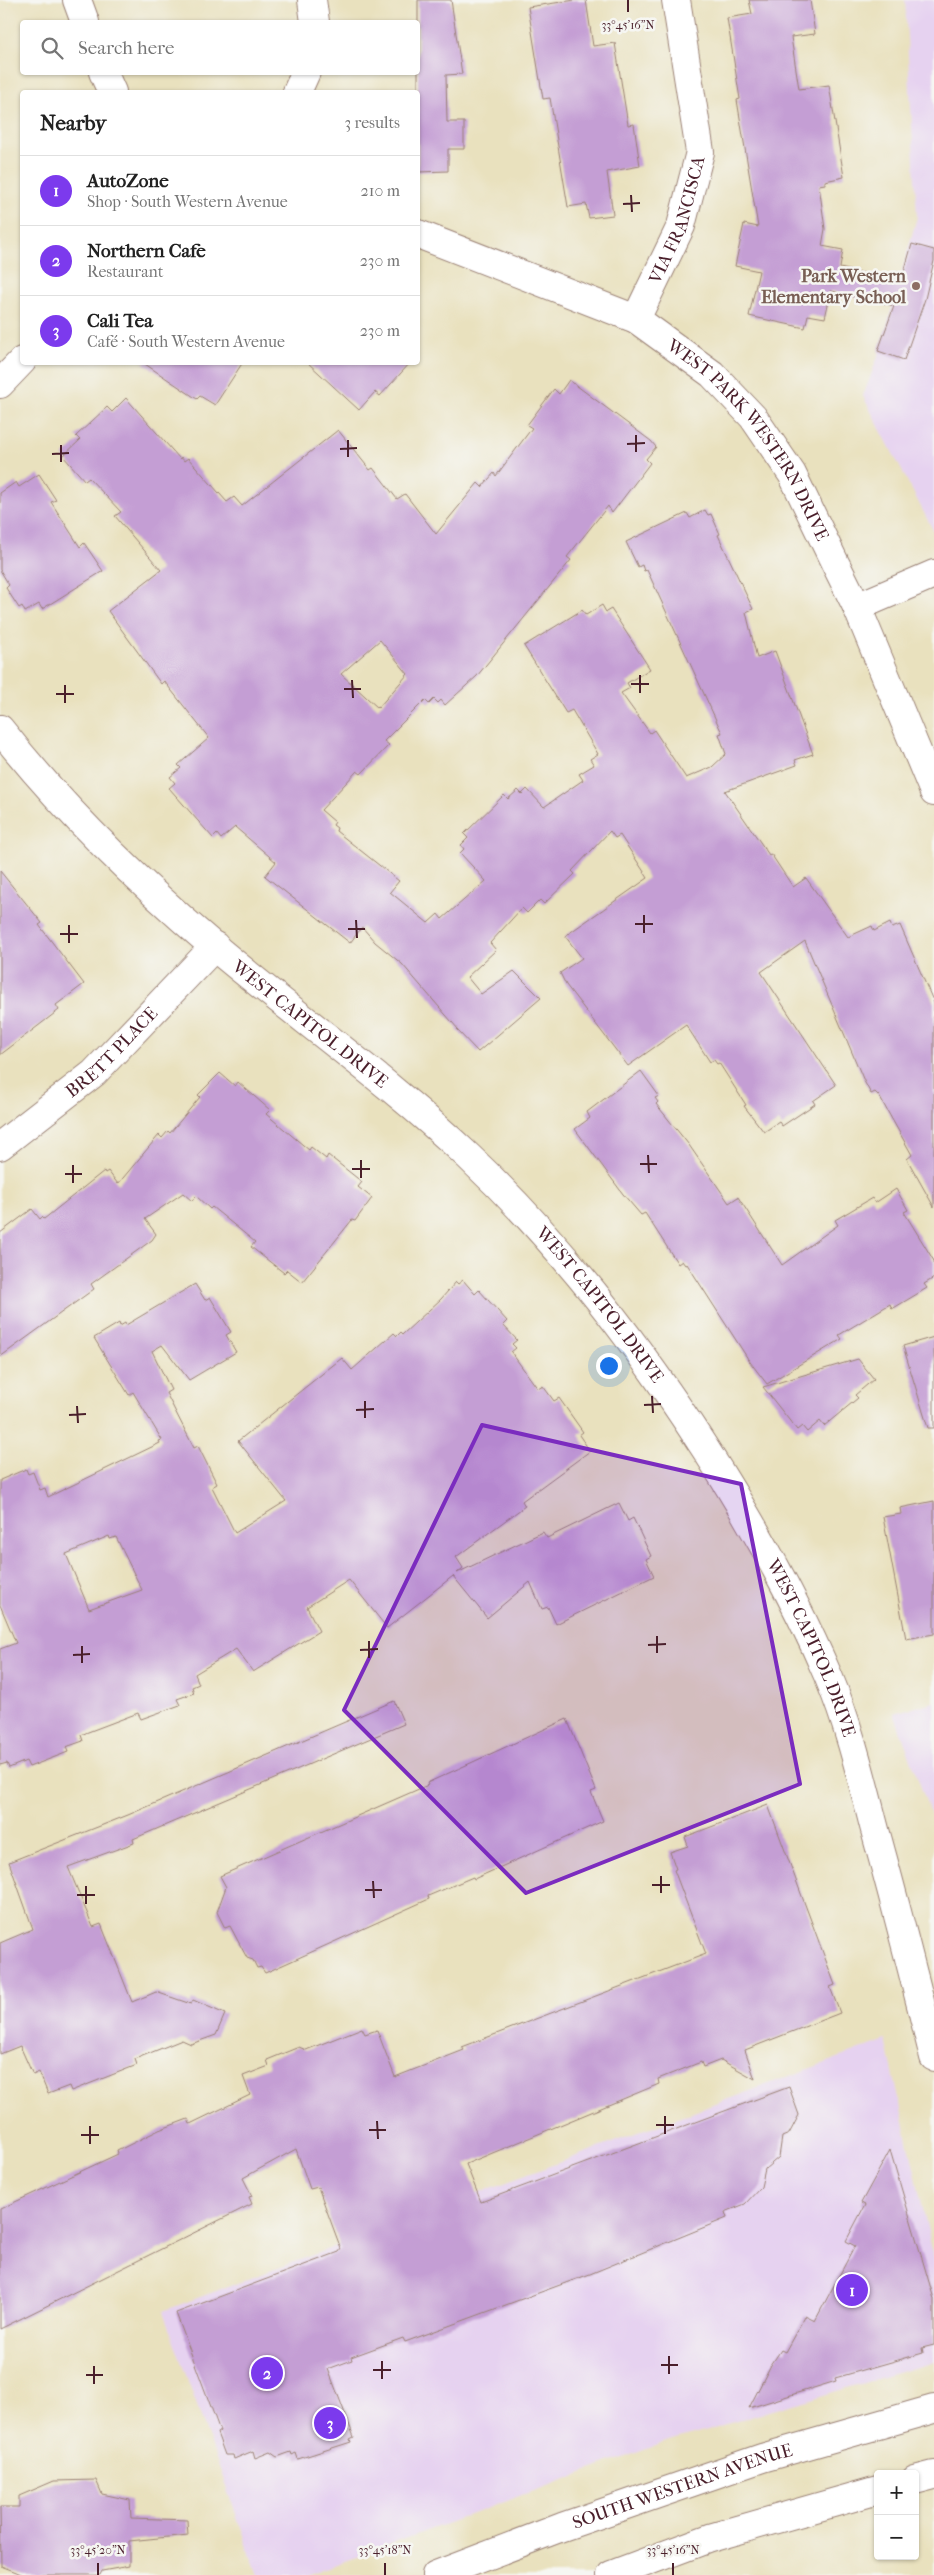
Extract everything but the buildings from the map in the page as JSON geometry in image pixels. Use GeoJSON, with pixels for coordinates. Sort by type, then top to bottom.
{"type":"FeatureCollection","features":[{"type":"Feature","properties":{"kind":"street"},"geometry":{"type":"LineString","coordinates":[[77,0],[84,20]]}},
{"type":"Feature","properties":{"kind":"street"},"geometry":{"type":"LineString","coordinates":[[312,0],[315,20]]}},
{"type":"Feature","properties":{"kind":"street","name":"VIA FRANCISCA"},"geometry":{"type":"LineString","coordinates":[[636,319],[681,226],[700,152],[676,0]]}},
{"type":"Feature","properties":{"kind":"street"},"geometry":{"type":"LineString","coordinates":[[104,75],[111,90]]}},
{"type":"Feature","properties":{"kind":"street"},"geometry":{"type":"LineString","coordinates":[[298,90],[305,75]]}},
{"type":"Feature","properties":{"kind":"street","name":"WEST PARK WESTERN DRIVE"},"geometry":{"type":"LineString","coordinates":[[420,235],[636,319],[712,374],[753,417],[792,474],[857,607],[934,792]]}},
{"type":"Feature","properties":{"kind":"street"},"geometry":{"type":"LineString","coordinates":[[0,384],[20,363]]}},
{"type":"Feature","properties":{"kind":"street"},"geometry":{"type":"LineString","coordinates":[[857,607],[934,574]]}},
{"type":"Feature","properties":{"kind":"street","name":"WEST CAPITOL DRIVE"},"geometry":{"type":"LineString","coordinates":[[0,729],[22,757],[137,878],[214,946],[386,1082],[472,1159],[537,1227],[614,1316],[666,1388],[748,1517],[788,1589],[830,1681],[864,1787],[934,2057]]}},
{"type":"Feature","properties":{"kind":"street","name":"BRETT PLACE"},"geometry":{"type":"LineString","coordinates":[[0,1146],[94,1073],[214,946]]}},
{"type":"Feature","properties":{"kind":"street","name":"SOUTH WESTERN AVENUE"},"geometry":{"type":"LineString","coordinates":[[436,2575],[562,2527],[762,2458],[934,2409]]}},
{"type":"Feature","properties":{"kind":"street"},"geometry":{"type":"LineString","coordinates":[[919,2479],[934,2475]]}},
{"type":"Feature","properties":{"kind":"street"},"geometry":{"type":"LineString","coordinates":[[611,2575],[710,2538],[874,2491]]}},
{"type":"Feature","properties":{"kind":"highlighted area"},"geometry":{"type":"Polygon","coordinates":[[[482,1425],[741,1484],[800,1784],[526,1893],[344,1710],[482,1425]]]}},
{"type":"Feature","properties":{"kind":"shaded area","name":"Park Western Elementary School"},"geometry":{"type":"Polygon","coordinates":[[[905,0],[934,0],[934,532],[863,396],[879,354],[917,217],[905,0]]]}},
{"type":"Feature","properties":{"kind":"shaded area"},"geometry":{"type":"Polygon","coordinates":[[[934,1702],[934,1823],[894,1713],[934,1702]]]}},
{"type":"Feature","properties":{"kind":"shaded area"},"geometry":{"type":"Polygon","coordinates":[[[886,2040],[934,2259],[934,2362],[663,2443],[308,2575],[258,2575],[163,2311],[886,2040]]]}},
{"type":"Feature","properties":{"kind":"place","name":"Park Western Elementary School"},"geometry":{"type":"Point","coordinates":[916,286]}},
{"type":"Feature","properties":{"kind":"place","name":"AutoZone"},"geometry":{"type":"Point","coordinates":[852,2290]}},
{"type":"Feature","properties":{"kind":"place","name":"Northern Cafe"},"geometry":{"type":"Point","coordinates":[267,2373]}},
{"type":"Feature","properties":{"kind":"place","name":"Cali Tea"},"geometry":{"type":"Point","coordinates":[330,2423]}}]}
